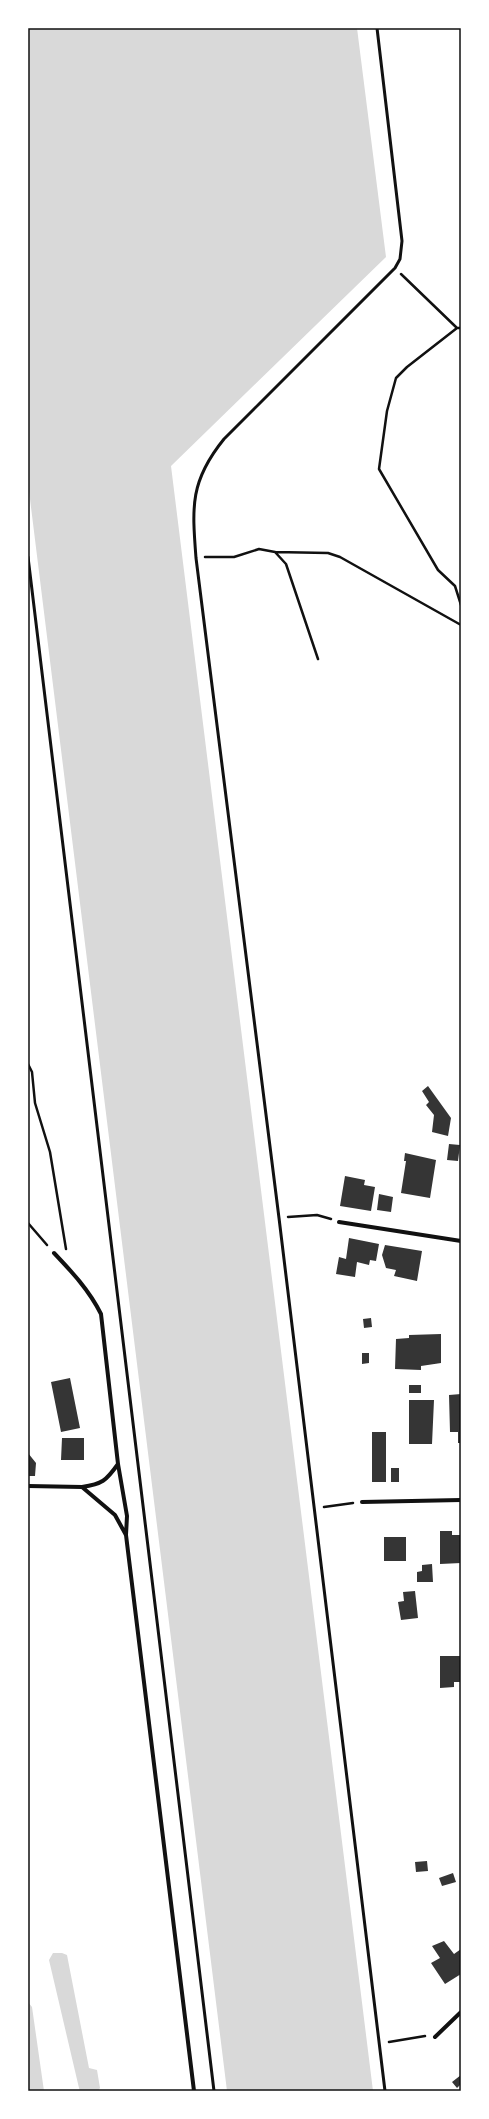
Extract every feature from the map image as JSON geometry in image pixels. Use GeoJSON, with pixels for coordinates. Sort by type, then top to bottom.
{"type":"FeatureCollection","features":[{"type":"Feature","properties":{"kind":"street"},"geometry":{"type":"LineString","coordinates":[[339,1222],[461,1241]]}},
{"type":"Feature","properties":{"kind":"street"},"geometry":{"type":"LineString","coordinates":[[54,1253],[93,1298],[101,1314],[118,1464],[126,1516],[126,1535],[194,2091]]}},
{"type":"Feature","properties":{"kind":"street"},"geometry":{"type":"LineString","coordinates":[[28,1486],[82,1487],[98,1484],[108,1478],[118,1464]]}},
{"type":"Feature","properties":{"kind":"street"},"geometry":{"type":"LineString","coordinates":[[82,1487],[115,1515],[126,1535]]}},
{"type":"Feature","properties":{"kind":"street"},"geometry":{"type":"LineString","coordinates":[[362,1502],[461,1500]]}},
{"type":"Feature","properties":{"kind":"street"},"geometry":{"type":"LineString","coordinates":[[435,2037],[461,2012]]}},
{"type":"Feature","properties":{"kind":"lane"},"geometry":{"type":"LineString","coordinates":[[377,28],[402,241],[400,259],[395,268],[229,434],[209,457],[197,483],[194,499],[196,558],[279,1218],[312,1508],[385,2091]]}},
{"type":"Feature","properties":{"kind":"lane"},"geometry":{"type":"LineString","coordinates":[[28,557],[214,2091]]}},
{"type":"Feature","properties":{"kind":"path"},"geometry":{"type":"LineString","coordinates":[[395,268],[459,328],[407,366],[396,378],[387,411],[379,469],[438,570],[455,586],[461,605]]}},
{"type":"Feature","properties":{"kind":"path"},"geometry":{"type":"LineString","coordinates":[[196,558],[234,557],[258,549],[275,552],[328,553],[340,557],[461,625]]}},
{"type":"Feature","properties":{"kind":"path"},"geometry":{"type":"LineString","coordinates":[[275,552],[286,564],[318,659]]}},
{"type":"Feature","properties":{"kind":"path"},"geometry":{"type":"LineString","coordinates":[[28,1064],[32,1072],[34,1102],[50,1152],[69,1269]]}},
{"type":"Feature","properties":{"kind":"path"},"geometry":{"type":"LineString","coordinates":[[279,1218],[317,1215],[339,1222]]}},
{"type":"Feature","properties":{"kind":"path"},"geometry":{"type":"LineString","coordinates":[[28,1223],[54,1253]]}},
{"type":"Feature","properties":{"kind":"path"},"geometry":{"type":"LineString","coordinates":[[312,1508],[362,1502]]}},
{"type":"Feature","properties":{"kind":"path"},"geometry":{"type":"LineString","coordinates":[[379,2044],[429,2036],[435,2037]]}},
{"type":"Feature","properties":{"kind":"shaded area"},"geometry":{"type":"Polygon","coordinates":[[[28,28],[357,28],[386,257],[171,466],[373,2091],[227,2091],[28,483],[28,28]]]}},
{"type":"Feature","properties":{"kind":"shaded area"},"geometry":{"type":"Polygon","coordinates":[[[53,1953],[62,1953],[67,1955],[89,2068],[97,2070],[100,2088],[98,2091],[80,2091],[79,2088],[49,1960],[53,1953]]]}},
{"type":"Feature","properties":{"kind":"shaded area"},"geometry":{"type":"Polygon","coordinates":[[[28,2002],[32,2007],[44,2091],[28,2091],[28,2002]]]}},
{"type":"Feature","properties":{"kind":"building"},"geometry":{"type":"Polygon","coordinates":[[[428,1086],[451,1118],[448,1136],[432,1132],[434,1115],[426,1105],[429,1102],[422,1091],[428,1086]]]}},
{"type":"Feature","properties":{"kind":"building"},"geometry":{"type":"Polygon","coordinates":[[[449,1144],[460,1145],[458,1161],[447,1160],[449,1144]]]}},
{"type":"Feature","properties":{"kind":"building"},"geometry":{"type":"Polygon","coordinates":[[[405,1153],[436,1160],[430,1198],[401,1193],[406,1161],[404,1161],[405,1153]]]}},
{"type":"Feature","properties":{"kind":"building"},"geometry":{"type":"Polygon","coordinates":[[[345,1176],[365,1180],[364,1185],[375,1187],[371,1211],[340,1206],[345,1176]]]}},
{"type":"Feature","properties":{"kind":"building"},"geometry":{"type":"Polygon","coordinates":[[[379,1194],[393,1197],[391,1212],[377,1210],[379,1194]]]}},
{"type":"Feature","properties":{"kind":"building"},"geometry":{"type":"Polygon","coordinates":[[[349,1238],[379,1244],[376,1261],[370,1260],[369,1265],[357,1262],[355,1277],[336,1274],[339,1257],[346,1259],[349,1238]]]}},
{"type":"Feature","properties":{"kind":"building"},"geometry":{"type":"Polygon","coordinates":[[[385,1245],[422,1251],[417,1281],[394,1276],[396,1270],[386,1268],[382,1255],[385,1245]]]}},
{"type":"Feature","properties":{"kind":"building"},"geometry":{"type":"Polygon","coordinates":[[[371,1318],[372,1327],[364,1328],[363,1319],[371,1318]]]}},
{"type":"Feature","properties":{"kind":"building"},"geometry":{"type":"Polygon","coordinates":[[[441,1334],[441,1363],[421,1366],[421,1370],[395,1369],[396,1339],[409,1338],[409,1335],[441,1334]]]}},
{"type":"Feature","properties":{"kind":"building"},"geometry":{"type":"Polygon","coordinates":[[[362,1353],[369,1353],[369,1363],[362,1364],[362,1353]]]}},
{"type":"Feature","properties":{"kind":"building"},"geometry":{"type":"Polygon","coordinates":[[[70,1378],[80,1428],[61,1432],[51,1382],[70,1378]]]}},
{"type":"Feature","properties":{"kind":"building"},"geometry":{"type":"Polygon","coordinates":[[[409,1385],[421,1385],[421,1393],[409,1393],[409,1385]]]}},
{"type":"Feature","properties":{"kind":"building"},"geometry":{"type":"Polygon","coordinates":[[[461,1394],[461,1443],[458,1443],[458,1432],[450,1432],[449,1395],[461,1394]]]}},
{"type":"Feature","properties":{"kind":"building"},"geometry":{"type":"Polygon","coordinates":[[[409,1400],[434,1400],[432,1444],[409,1444],[409,1400]]]}},
{"type":"Feature","properties":{"kind":"building"},"geometry":{"type":"Polygon","coordinates":[[[372,1432],[386,1432],[386,1482],[372,1482],[372,1432]]]}},
{"type":"Feature","properties":{"kind":"building"},"geometry":{"type":"Polygon","coordinates":[[[62,1438],[84,1438],[84,1460],[61,1460],[62,1438]]]}},
{"type":"Feature","properties":{"kind":"building"},"geometry":{"type":"Polygon","coordinates":[[[28,1453],[36,1463],[35,1476],[28,1476],[28,1453]]]}},
{"type":"Feature","properties":{"kind":"building"},"geometry":{"type":"Polygon","coordinates":[[[391,1468],[399,1468],[399,1482],[391,1482],[391,1468]]]}},
{"type":"Feature","properties":{"kind":"building"},"geometry":{"type":"Polygon","coordinates":[[[440,1531],[452,1531],[452,1535],[461,1535],[461,1563],[440,1564],[440,1531]]]}},
{"type":"Feature","properties":{"kind":"building"},"geometry":{"type":"Polygon","coordinates":[[[384,1537],[406,1537],[406,1561],[384,1561],[384,1537]]]}},
{"type":"Feature","properties":{"kind":"building"},"geometry":{"type":"Polygon","coordinates":[[[432,1564],[433,1582],[417,1582],[417,1572],[422,1571],[422,1565],[432,1564]]]}},
{"type":"Feature","properties":{"kind":"building"},"geometry":{"type":"Polygon","coordinates":[[[415,1591],[418,1618],[401,1620],[398,1602],[404,1601],[403,1592],[415,1591]]]}},
{"type":"Feature","properties":{"kind":"building"},"geometry":{"type":"Polygon","coordinates":[[[440,1656],[461,1656],[461,1682],[454,1682],[454,1687],[440,1688],[440,1656]]]}},
{"type":"Feature","properties":{"kind":"building"},"geometry":{"type":"Polygon","coordinates":[[[427,1861],[428,1871],[416,1872],[415,1862],[427,1861]]]}},
{"type":"Feature","properties":{"kind":"building"},"geometry":{"type":"Polygon","coordinates":[[[453,1873],[456,1882],[442,1886],[439,1878],[453,1873]]]}},
{"type":"Feature","properties":{"kind":"building"},"geometry":{"type":"Polygon","coordinates":[[[444,1941],[454,1954],[461,1949],[461,1974],[445,1984],[431,1963],[440,1958],[432,1946],[444,1941]]]}},
{"type":"Feature","properties":{"kind":"building"},"geometry":{"type":"Polygon","coordinates":[[[461,2075],[461,2084],[457,2088],[452,2082],[461,2075]]]}}]}
